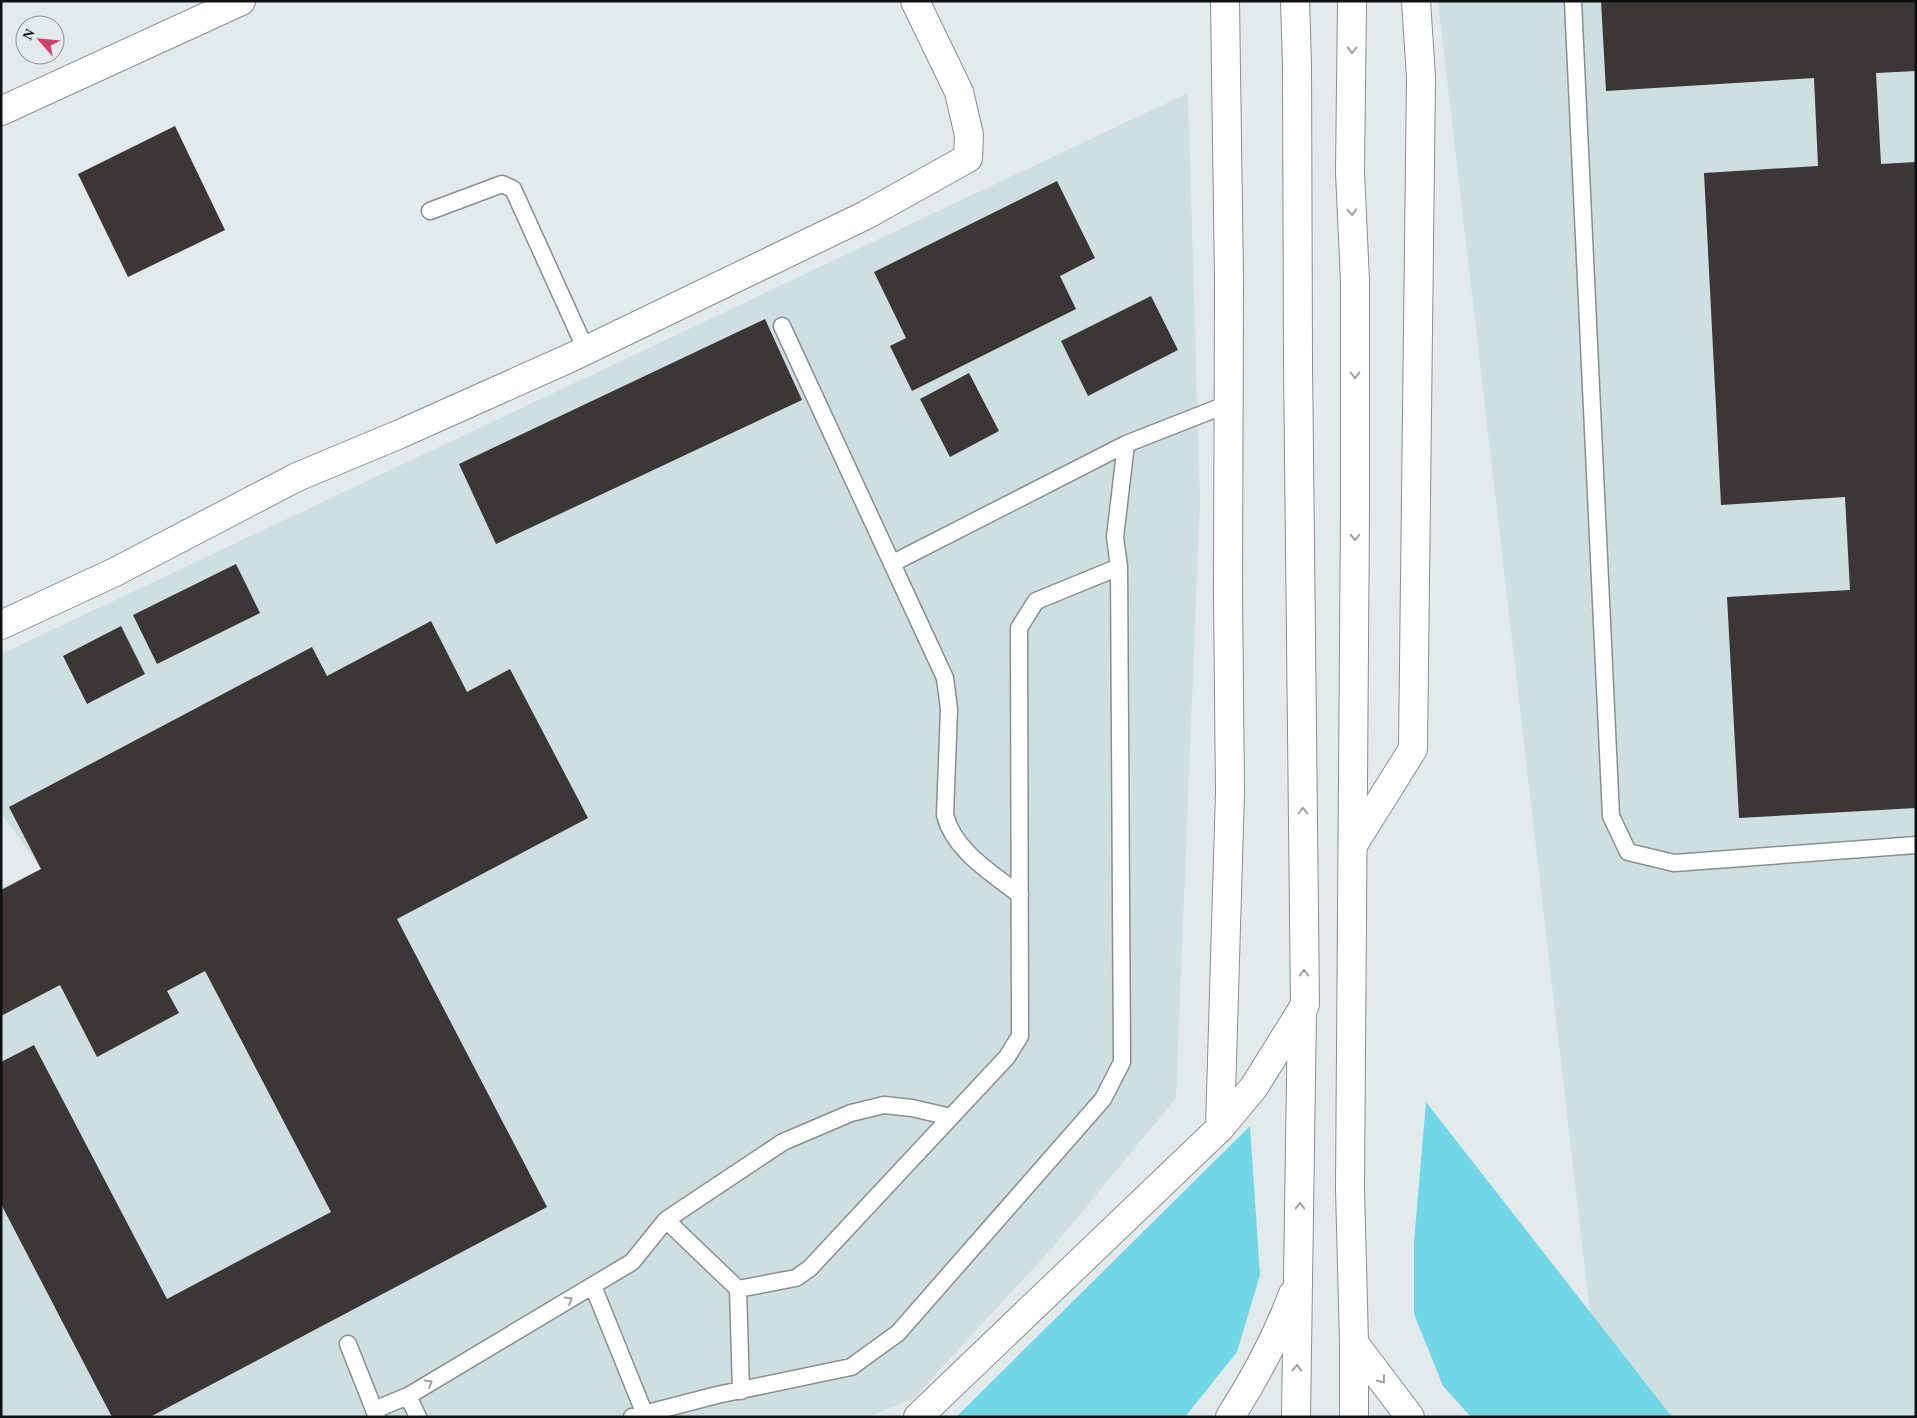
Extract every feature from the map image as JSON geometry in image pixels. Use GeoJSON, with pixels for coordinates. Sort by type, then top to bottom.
{"type":"FeatureCollection","features":[{"type":"Feature","properties":{"kind":"street"},"geometry":{"type":"LineString","coordinates":[[1,112],[241,1]]}},
{"type":"Feature","properties":{"kind":"street"},"geometry":{"type":"LineString","coordinates":[[1,625],[115,572],[297,478],[586,350],[866,215],[968,158],[969,135],[959,92],[915,1]]}},
{"type":"Feature","properties":{"kind":"street"},"geometry":{"type":"LineString","coordinates":[[1220,1128],[1230,792],[1228,603],[1229,280],[1225,1]]}},
{"type":"Feature","properties":{"kind":"street"},"geometry":{"type":"LineString","coordinates":[[918,1417],[1220,1128],[1254,1087],[1305,1004],[1295,1]]}},
{"type":"Feature","properties":{"kind":"street"},"geometry":{"type":"LineString","coordinates":[[1352,1],[1350,172],[1355,281],[1350,1188],[1354,1417]]}},
{"type":"Feature","properties":{"kind":"street"},"geometry":{"type":"LineString","coordinates":[[1352,845],[1413,749],[1421,77],[1416,1]]}},
{"type":"Feature","properties":{"kind":"street"},"geometry":{"type":"LineString","coordinates":[[1296,1417],[1302,1010]]}},
{"type":"Feature","properties":{"kind":"street"},"geometry":{"type":"LineString","coordinates":[[1230,1417],[1249,1387],[1279,1327],[1299,1279]]}},
{"type":"Feature","properties":{"kind":"street"},"geometry":{"type":"LineString","coordinates":[[1354,1343],[1410,1417]]}},
{"type":"Feature","properties":{"kind":"lane"},"geometry":{"type":"LineString","coordinates":[[1573,1],[1611,816],[1628,852],[1674,863],[1916,845]]}},
{"type":"Feature","properties":{"kind":"lane"},"geometry":{"type":"LineString","coordinates":[[430,211],[502,184],[514,190],[586,350]]}},
{"type":"Feature","properties":{"kind":"lane"},"geometry":{"type":"LineString","coordinates":[[782,326],[945,678],[948,709],[946,815],[948,824],[958,841],[976,862],[1020,896]]}},
{"type":"Feature","properties":{"kind":"lane"},"geometry":{"type":"LineString","coordinates":[[893,563],[1126,444],[1228,404]]}},
{"type":"Feature","properties":{"kind":"lane"},"geometry":{"type":"LineString","coordinates":[[593,1286],[641,1415],[717,1395],[851,1367],[898,1333],[1103,1099],[1122,1062],[1119,567],[1116,537],[1126,444]]}},
{"type":"Feature","properties":{"kind":"lane"},"geometry":{"type":"LineString","coordinates":[[738,1288],[796,1278],[810,1268],[1007,1056],[1020,1036],[1019,628],[1036,601],[1119,567]]}},
{"type":"Feature","properties":{"kind":"lane"},"geometry":{"type":"LineString","coordinates":[[348,1344],[375,1413],[408,1396],[632,1262],[666,1220],[783,1142],[851,1113],[884,1105],[912,1108],[951,1117]]}},
{"type":"Feature","properties":{"kind":"lane"},"geometry":{"type":"LineString","coordinates":[[666,1220],[738,1288],[741,1391]]}},
{"type":"Feature","properties":{"kind":"lane"},"geometry":{"type":"LineString","coordinates":[[408,1396],[418,1417]]}},
{"type":"Feature","properties":{"kind":"shaded area"},"geometry":{"type":"Polygon","coordinates":[[[1438,1],[1916,1],[1916,1417],[1602,1417],[1438,1]]]}},
{"type":"Feature","properties":{"kind":"shaded area"},"geometry":{"type":"Polygon","coordinates":[[[1188,93],[1200,501],[1176,1098],[1053,1247],[914,1398],[868,1417],[1,1417],[1,888],[41,869],[1,813],[1,654],[1188,93]]]}},
{"type":"Feature","properties":{"kind":"shaded area"},"geometry":{"type":"Polygon","coordinates":[[[1426,1102],[1672,1417],[1471,1417],[1443,1386],[1414,1314],[1414,1242],[1426,1102]]]}},
{"type":"Feature","properties":{"kind":"shaded area"},"geometry":{"type":"Polygon","coordinates":[[[1250,1126],[1260,1275],[1237,1352],[1185,1417],[956,1417],[1250,1126]]]}},
{"type":"Feature","properties":{"kind":"building"},"geometry":{"type":"Polygon","coordinates":[[[1601,1],[1916,1],[1916,71],[1876,73],[1881,164],[1916,162],[1916,808],[1739,818],[1727,597],[1850,590],[1845,497],[1721,505],[1704,173],[1818,166],[1814,78],[1606,91],[1601,1]]]}},
{"type":"Feature","properties":{"kind":"building"},"geometry":{"type":"Polygon","coordinates":[[[175,126],[225,230],[128,277],[78,174],[175,126]]]}},
{"type":"Feature","properties":{"kind":"building"},"geometry":{"type":"Polygon","coordinates":[[[1057,181],[1095,258],[1060,276],[1076,309],[912,391],[890,346],[906,338],[874,272],[1057,181]]]}},
{"type":"Feature","properties":{"kind":"building"},"geometry":{"type":"Polygon","coordinates":[[[1151,296],[1178,350],[1088,396],[1061,341],[1151,296]]]}},
{"type":"Feature","properties":{"kind":"building"},"geometry":{"type":"Polygon","coordinates":[[[765,319],[802,400],[496,544],[459,464],[765,319]]]}},
{"type":"Feature","properties":{"kind":"building"},"geometry":{"type":"Polygon","coordinates":[[[969,373],[999,431],[950,457],[920,399],[969,373]]]}},
{"type":"Feature","properties":{"kind":"building"},"geometry":{"type":"Polygon","coordinates":[[[236,564],[260,613],[157,664],[133,615],[236,564]]]}},
{"type":"Feature","properties":{"kind":"building"},"geometry":{"type":"Polygon","coordinates":[[[431,621],[467,692],[510,669],[588,818],[397,919],[547,1207],[150,1417],[112,1417],[1,1204],[1,1062],[34,1045],[167,1299],[331,1212],[205,971],[167,991],[179,1013],[97,1057],[60,985],[1,1016],[1,890],[41,869],[9,807],[312,647],[327,676],[431,621]]]}},
{"type":"Feature","properties":{"kind":"building"},"geometry":{"type":"Polygon","coordinates":[[[121,626],[145,674],[87,704],[63,656],[121,626]]]}}]}
